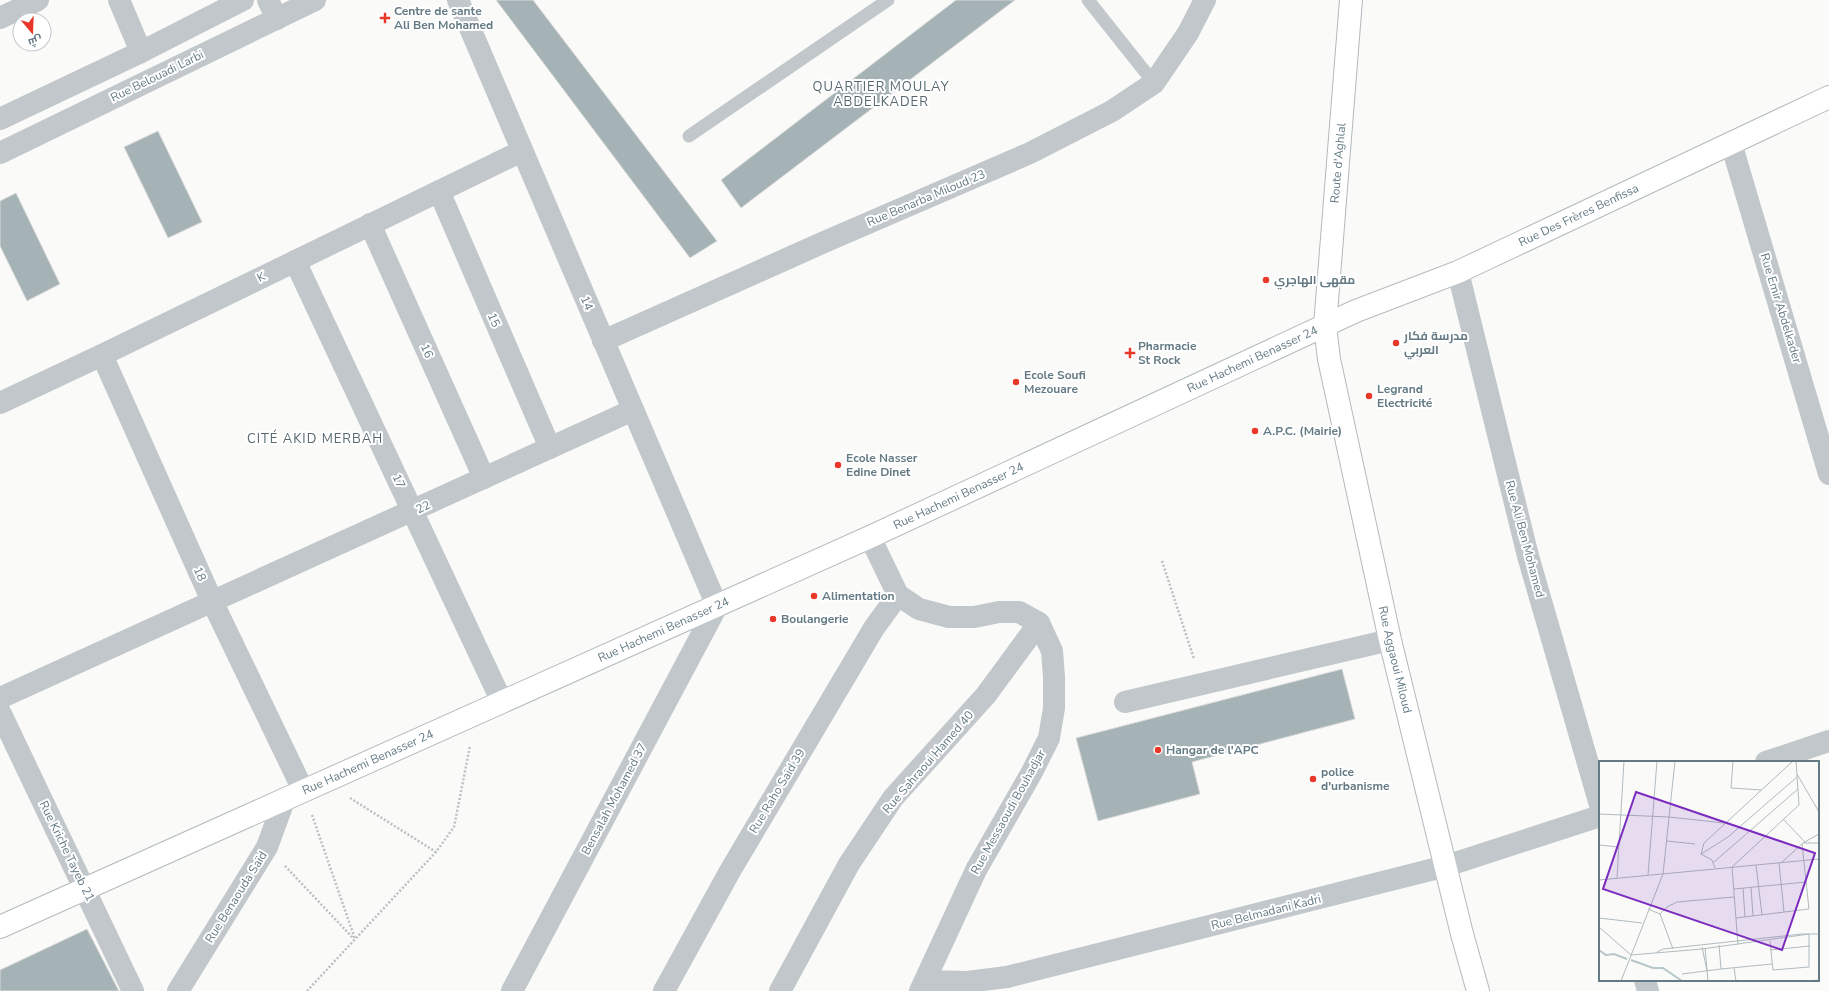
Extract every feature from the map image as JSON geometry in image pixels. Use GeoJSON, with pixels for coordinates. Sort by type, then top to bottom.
{"type":"FeatureCollection","features":[{"type":"Feature","properties":{"kind":"main road","name":"Route d'Aghlal"},"geometry":{"type":"LineString","coordinates":[[1325,326],[1351,0]]}},
{"type":"Feature","properties":{"kind":"main road","name":"Rue Des Frères Benfissa"},"geometry":{"type":"LineString","coordinates":[[1325,326],[1356,311],[1458,272],[1829,97]]}},
{"type":"Feature","properties":{"kind":"main road","name":"Rue Hachemi Benasser 24"},"geometry":{"type":"LineString","coordinates":[[0,927],[870,537],[1325,326]]}},
{"type":"Feature","properties":{"kind":"main road","name":"Rue Aggaoui Miloud"},"geometry":{"type":"LineString","coordinates":[[1325,326],[1330,359],[1390,640],[1462,934],[1478,991]]}},
{"type":"Feature","properties":{"kind":"street"},"geometry":{"type":"LineString","coordinates":[[0,18],[38,0]]}},
{"type":"Feature","properties":{"kind":"street"},"geometry":{"type":"LineString","coordinates":[[119,0],[141,52]]}},
{"type":"Feature","properties":{"kind":"street"},"geometry":{"type":"LineString","coordinates":[[0,119],[141,52],[243,0]]}},
{"type":"Feature","properties":{"kind":"street","name":"Rue Belouadi Larbi"},"geometry":{"type":"LineString","coordinates":[[0,154],[78,114],[272,9],[315,0]]}},
{"type":"Feature","properties":{"kind":"street","name":"14"},"geometry":{"type":"LineString","coordinates":[[458,0],[717,606]]}},
{"type":"Feature","properties":{"kind":"street","name":"Rue Benarba Miloud 23"},"geometry":{"type":"LineString","coordinates":[[603,341],[814,246],[1030,153],[1112,111],[1154,83],[1188,33],[1205,0]]}},
{"type":"Feature","properties":{"kind":"street"},"geometry":{"type":"LineString","coordinates":[[65,87],[78,114]]}},
{"type":"Feature","properties":{"kind":"street","name":"Rue Emir Abdelkader"},"geometry":{"type":"LineString","coordinates":[[1731,143],[1823,431],[1829,474]]}},
{"type":"Feature","properties":{"kind":"street","name":"K"},"geometry":{"type":"LineString","coordinates":[[0,402],[102,355],[522,151]]}},
{"type":"Feature","properties":{"kind":"street","name":"15"},"geometry":{"type":"LineString","coordinates":[[439,191],[550,448]]}},
{"type":"Feature","properties":{"kind":"street","name":"16"},"geometry":{"type":"LineString","coordinates":[[370,224],[484,478]]}},
{"type":"Feature","properties":{"kind":"street","name":"17"},"geometry":{"type":"LineString","coordinates":[[295,261],[502,702]]}},
{"type":"Feature","properties":{"kind":"street","name":"Rue Ali Ben Mohamed"},"geometry":{"type":"LineString","coordinates":[[1458,272],[1528,556],[1599,802]]}},
{"type":"Feature","properties":{"kind":"street","name":"18"},"geometry":{"type":"LineString","coordinates":[[102,355],[212,601],[294,794]]}},
{"type":"Feature","properties":{"kind":"street","name":"22"},"geometry":{"type":"LineString","coordinates":[[0,698],[632,410]]}},
{"type":"Feature","properties":{"kind":"street"},"geometry":{"type":"LineString","coordinates":[[870,537],[898,595],[918,609],[949,617],[974,617],[999,612],[1019,612],[1039,623]]}},
{"type":"Feature","properties":{"kind":"street","name":"Rue Raho Saïd 39"},"geometry":{"type":"LineString","coordinates":[[664,991],[730,871],[786,776],[874,628],[898,595]]}},
{"type":"Feature","properties":{"kind":"street","name":"Bensalah Mohamed 37"},"geometry":{"type":"LineString","coordinates":[[512,991],[717,606]]}},
{"type":"Feature","properties":{"kind":"street","name":"Rue Messaoudi Bouhadjar"},"geometry":{"type":"LineString","coordinates":[[923,986],[976,870],[1032,772],[1048,738],[1054,708],[1052,651],[1039,623]]}},
{"type":"Feature","properties":{"kind":"street","name":"Rue Sahraoui Hamed 40"},"geometry":{"type":"LineString","coordinates":[[780,991],[850,864],[893,798],[986,695],[1039,623]]}},
{"type":"Feature","properties":{"kind":"street"},"geometry":{"type":"LineString","coordinates":[[1125,702],[1390,640]]}},
{"type":"Feature","properties":{"kind":"street","name":"Rue Kriche Tayeb 21"},"geometry":{"type":"LineString","coordinates":[[0,712],[134,991]]}},
{"type":"Feature","properties":{"kind":"street"},"geometry":{"type":"LineString","coordinates":[[1769,761],[1829,741]]}},
{"type":"Feature","properties":{"kind":"street","name":"Rue Benaouda Saïd"},"geometry":{"type":"LineString","coordinates":[[178,991],[267,847],[294,794]]}},
{"type":"Feature","properties":{"kind":"street","name":"Rue Belmadani Kadri"},"geometry":{"type":"LineString","coordinates":[[923,986],[1007,978],[1446,866],[1599,816]]}},
{"type":"Feature","properties":{"kind":"street"},"geometry":{"type":"LineString","coordinates":[[1645,981],[1648,991]]}},
{"type":"Feature","properties":{"kind":"lane"},"geometry":{"type":"LineString","coordinates":[[689,136],[888,0]]}},
{"type":"Feature","properties":{"kind":"lane"},"geometry":{"type":"LineString","coordinates":[[1088,0],[1154,83]]}},
{"type":"Feature","properties":{"kind":"path"},"geometry":{"type":"LineString","coordinates":[[1162,561],[1202,684]]}},
{"type":"Feature","properties":{"kind":"path"},"geometry":{"type":"LineString","coordinates":[[307,991],[436,852],[454,827],[477,713]]}},
{"type":"Feature","properties":{"kind":"path"},"geometry":{"type":"LineString","coordinates":[[324,781],[436,852]]}},
{"type":"Feature","properties":{"kind":"path"},"geometry":{"type":"LineString","coordinates":[[294,794],[355,939]]}},
{"type":"Feature","properties":{"kind":"path"},"geometry":{"type":"LineString","coordinates":[[267,847],[355,939]]}},
{"type":"Feature","properties":{"kind":"building"},"geometry":{"type":"Polygon","coordinates":[[[496,0],[533,0],[717,241],[690,258],[496,0]]]}},
{"type":"Feature","properties":{"kind":"building"},"geometry":{"type":"Polygon","coordinates":[[[956,0],[1015,0],[741,208],[721,180],[956,0]]]}},
{"type":"Feature","properties":{"kind":"building"},"geometry":{"type":"Polygon","coordinates":[[[158,131],[202,222],[168,238],[124,147],[158,131]]]}},
{"type":"Feature","properties":{"kind":"building"},"geometry":{"type":"Polygon","coordinates":[[[16,193],[60,284],[27,301],[0,246],[0,201],[16,193]]]}},
{"type":"Feature","properties":{"kind":"building","name":"Hangar de l'APC"},"geometry":{"type":"Polygon","coordinates":[[[1342,669],[1355,719],[1192,762],[1200,794],[1098,821],[1076,738],[1342,669]]]}},
{"type":"Feature","properties":{"kind":"building"},"geometry":{"type":"Polygon","coordinates":[[[87,929],[119,991],[0,991],[0,970],[87,929]]]}},
{"type":"Feature","properties":{"kind":"place","name":"Centre de sante Ali Ben Mohamed"},"geometry":{"type":"Point","coordinates":[385,18]}},
{"type":"Feature","properties":{"kind":"place","name":"مقهى الهاجري"},"geometry":{"type":"Point","coordinates":[1266,280]}},
{"type":"Feature","properties":{"kind":"place","name":"مدرسة فكار العربي"},"geometry":{"type":"Point","coordinates":[1396,343]}},
{"type":"Feature","properties":{"kind":"place","name":"Pharmacie St Rock"},"geometry":{"type":"Point","coordinates":[1130,353]}},
{"type":"Feature","properties":{"kind":"place","name":"Ecole Soufi Mezouare"},"geometry":{"type":"Point","coordinates":[1016,382]}},
{"type":"Feature","properties":{"kind":"place","name":"Legrand Electricité"},"geometry":{"type":"Point","coordinates":[1369,396]}},
{"type":"Feature","properties":{"kind":"place","name":"A.P.C. (Mairie)"},"geometry":{"type":"Point","coordinates":[1255,431]}},
{"type":"Feature","properties":{"kind":"place","name":"Ecole Nasser Edine Dinet"},"geometry":{"type":"Point","coordinates":[838,465]}},
{"type":"Feature","properties":{"kind":"place","name":"Alimentation"},"geometry":{"type":"Point","coordinates":[814,596]}},
{"type":"Feature","properties":{"kind":"place","name":"Boulangerie"},"geometry":{"type":"Point","coordinates":[773,619]}},
{"type":"Feature","properties":{"kind":"place","name":"Hangar de l'APC"},"geometry":{"type":"Point","coordinates":[1158,750]}},
{"type":"Feature","properties":{"kind":"place","name":"police d'urbanisme"},"geometry":{"type":"Point","coordinates":[1313,779]}},
{"type":"Feature","properties":{"kind":"district","name":"QUARTIER MOULAY ABDELKADER"},"geometry":{"type":"Point","coordinates":[881,94]}},
{"type":"Feature","properties":{"kind":"district","name":"CITÉ AKID MERBAH"},"geometry":{"type":"Point","coordinates":[315,438]}}]}
